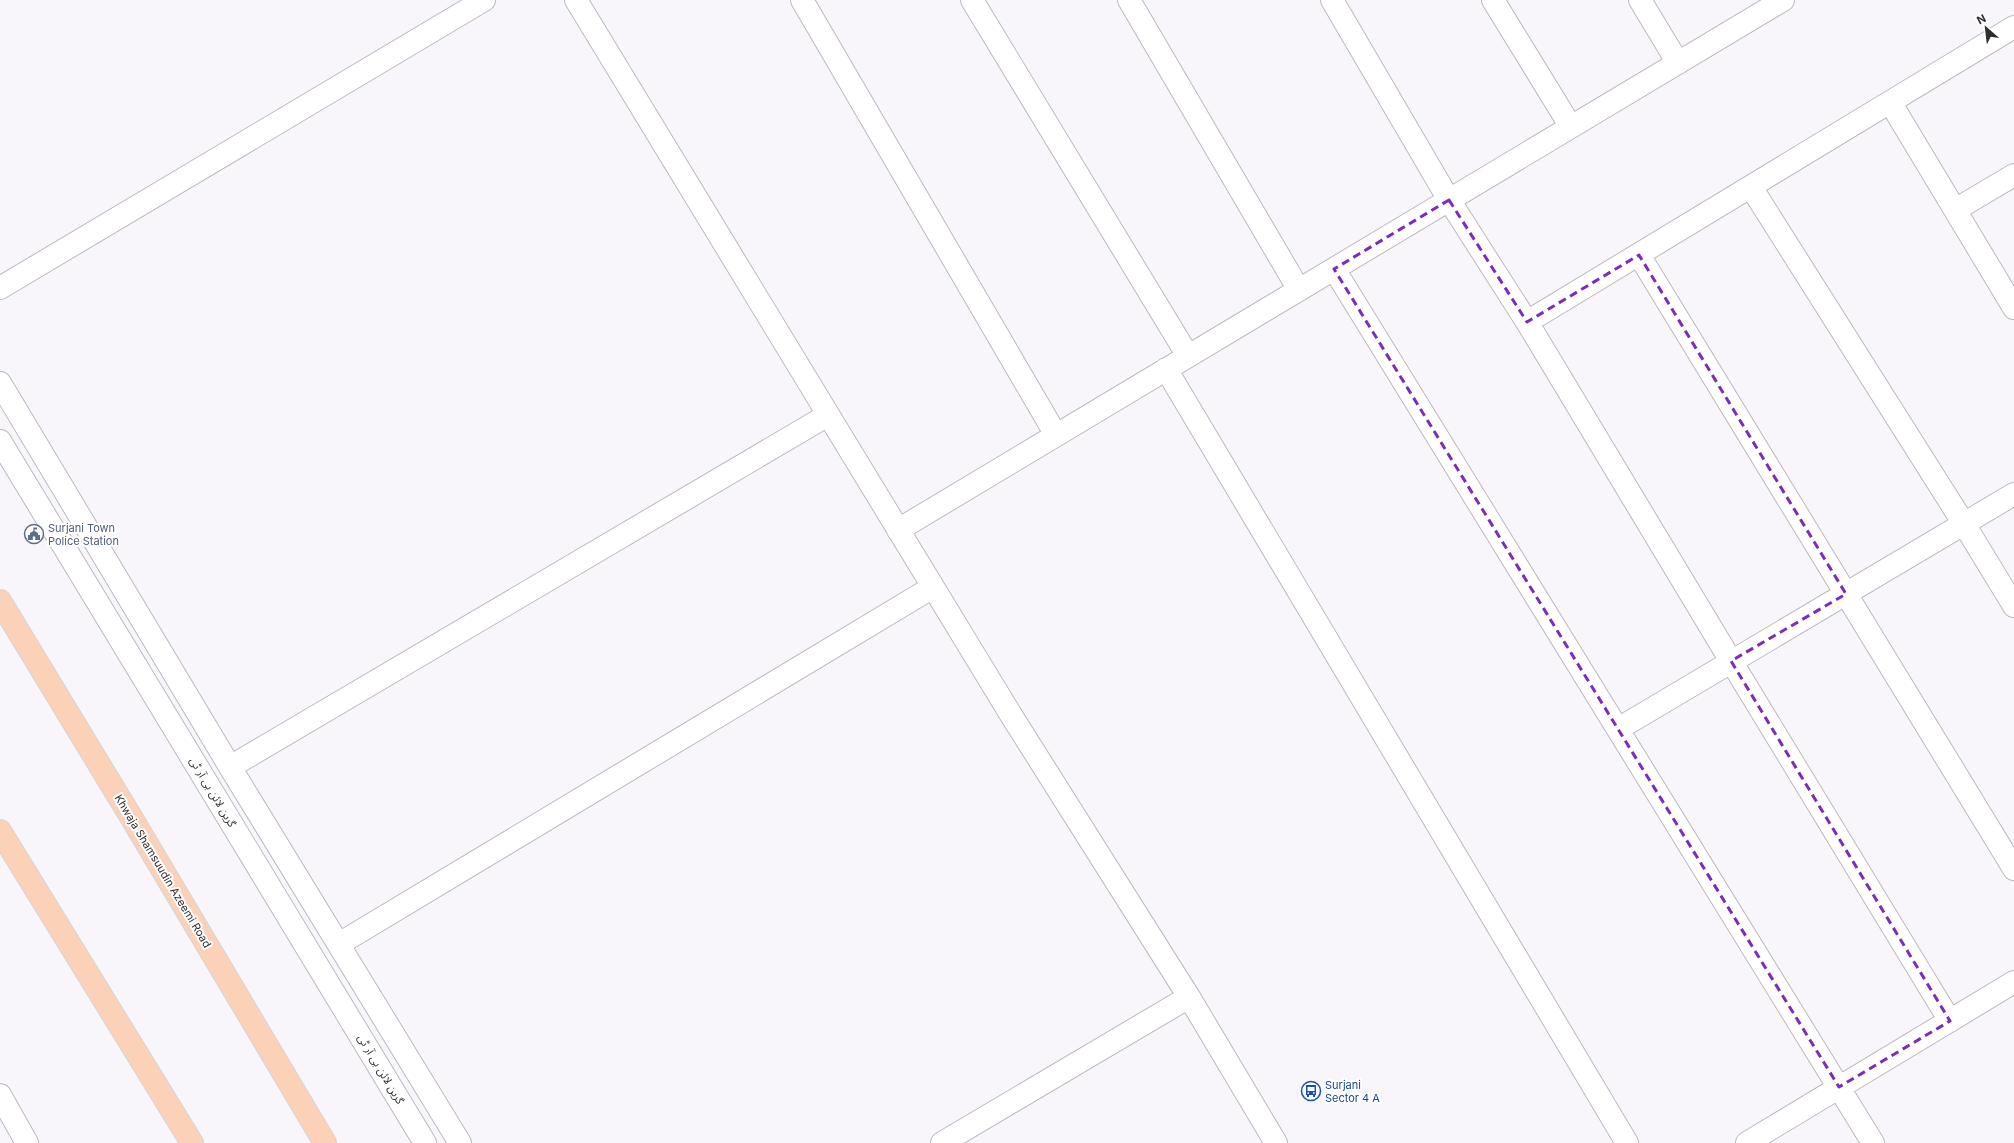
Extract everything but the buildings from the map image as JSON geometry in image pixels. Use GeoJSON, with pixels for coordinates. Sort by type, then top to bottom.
{"type":"FeatureCollection","features":[{"type":"Feature","properties":{"kind":"main road","name":"Khwaja Shamsuudin Azeemi Road"},"geometry":{"type":"LineString","coordinates":[[0,601],[131,817],[325,1143]]}},
{"type":"Feature","properties":{"kind":"main road"},"geometry":{"type":"LineString","coordinates":[[0,831],[192,1143]]}},
{"type":"Feature","properties":{"kind":"street"},"geometry":{"type":"LineString","coordinates":[[0,288],[484,0]]}},
{"type":"Feature","properties":{"kind":"street"},"geometry":{"type":"LineString","coordinates":[[576,0],[932,587],[1189,997],[1276,1143]]}},
{"type":"Feature","properties":{"kind":"street"},"geometry":{"type":"LineString","coordinates":[[802,0],[1056,435]]}},
{"type":"Feature","properties":{"kind":"street"},"geometry":{"type":"LineString","coordinates":[[972,0],[1188,356]]}},
{"type":"Feature","properties":{"kind":"street"},"geometry":{"type":"LineString","coordinates":[[1128,0],[1299,290]]}},
{"type":"Feature","properties":{"kind":"street"},"geometry":{"type":"LineString","coordinates":[[1332,0],[1449,200],[1527,322],[1730,661],[1950,1021]]}},
{"type":"Feature","properties":{"kind":"street"},"geometry":{"type":"LineString","coordinates":[[1493,0],[1571,127]]}},
{"type":"Feature","properties":{"kind":"street"},"geometry":{"type":"LineString","coordinates":[[1640,0],[1678,63]]}},
{"type":"Feature","properties":{"kind":"street"},"geometry":{"type":"LineString","coordinates":[[898,530],[1783,0]]}},
{"type":"Feature","properties":{"kind":"street"},"geometry":{"type":"LineString","coordinates":[[1527,322],[2014,27]]}},
{"type":"Feature","properties":{"kind":"street"},"geometry":{"type":"LineString","coordinates":[[1890,102],[2014,308]]}},
{"type":"Feature","properties":{"kind":"street"},"geometry":{"type":"LineString","coordinates":[[1956,210],[2014,175]]}},
{"type":"Feature","properties":{"kind":"street"},"geometry":{"type":"LineString","coordinates":[[1751,187],[1964,524],[2014,606]]}},
{"type":"Feature","properties":{"kind":"street"},"geometry":{"type":"LineString","coordinates":[[1639,255],[2014,869]]}},
{"type":"Feature","properties":{"kind":"street"},"geometry":{"type":"LineString","coordinates":[[1334,268],[1873,1143]]}},
{"type":"Feature","properties":{"kind":"street"},"geometry":{"type":"LineString","coordinates":[[1166,369],[1627,1143]]}},
{"type":"Feature","properties":{"kind":"street"},"geometry":{"type":"LineString","coordinates":[[0,383],[230,767],[460,1143]]}},
{"type":"Feature","properties":{"kind":"street"},"geometry":{"type":"LineString","coordinates":[[230,767],[828,415]]}},
{"type":"Feature","properties":{"kind":"street","name":"گرین لائن بی آر ٹی"},"geometry":{"type":"LineString","coordinates":[[0,441],[344,1008],[424,1143]]}},
{"type":"Feature","properties":{"kind":"street"},"geometry":{"type":"LineString","coordinates":[[1618,729],[1730,661],[2014,494]]}},
{"type":"Feature","properties":{"kind":"street"},"geometry":{"type":"LineString","coordinates":[[339,944],[932,587]]}},
{"type":"Feature","properties":{"kind":"street"},"geometry":{"type":"LineString","coordinates":[[1747,1143],[2014,982]]}},
{"type":"Feature","properties":{"kind":"street"},"geometry":{"type":"LineString","coordinates":[[942,1143],[1189,997]]}},
{"type":"Feature","properties":{"kind":"street"},"geometry":{"type":"LineString","coordinates":[[0,1096],[27,1143]]}},
{"type":"Feature","properties":{"kind":"highlighted area"},"geometry":{"type":"Polygon","coordinates":[[[1449,200],[1527,322],[1639,255],[1846,594],[1731,661],[1950,1021],[1839,1087],[1334,269],[1449,200]]]}},
{"type":"Feature","properties":{"kind":"place","name":"Surjani Town Police Station"},"geometry":{"type":"Point","coordinates":[34,534]}},
{"type":"Feature","properties":{"kind":"place","name":"Surjani Sector 4 A"},"geometry":{"type":"Point","coordinates":[1311,1091]}}]}
